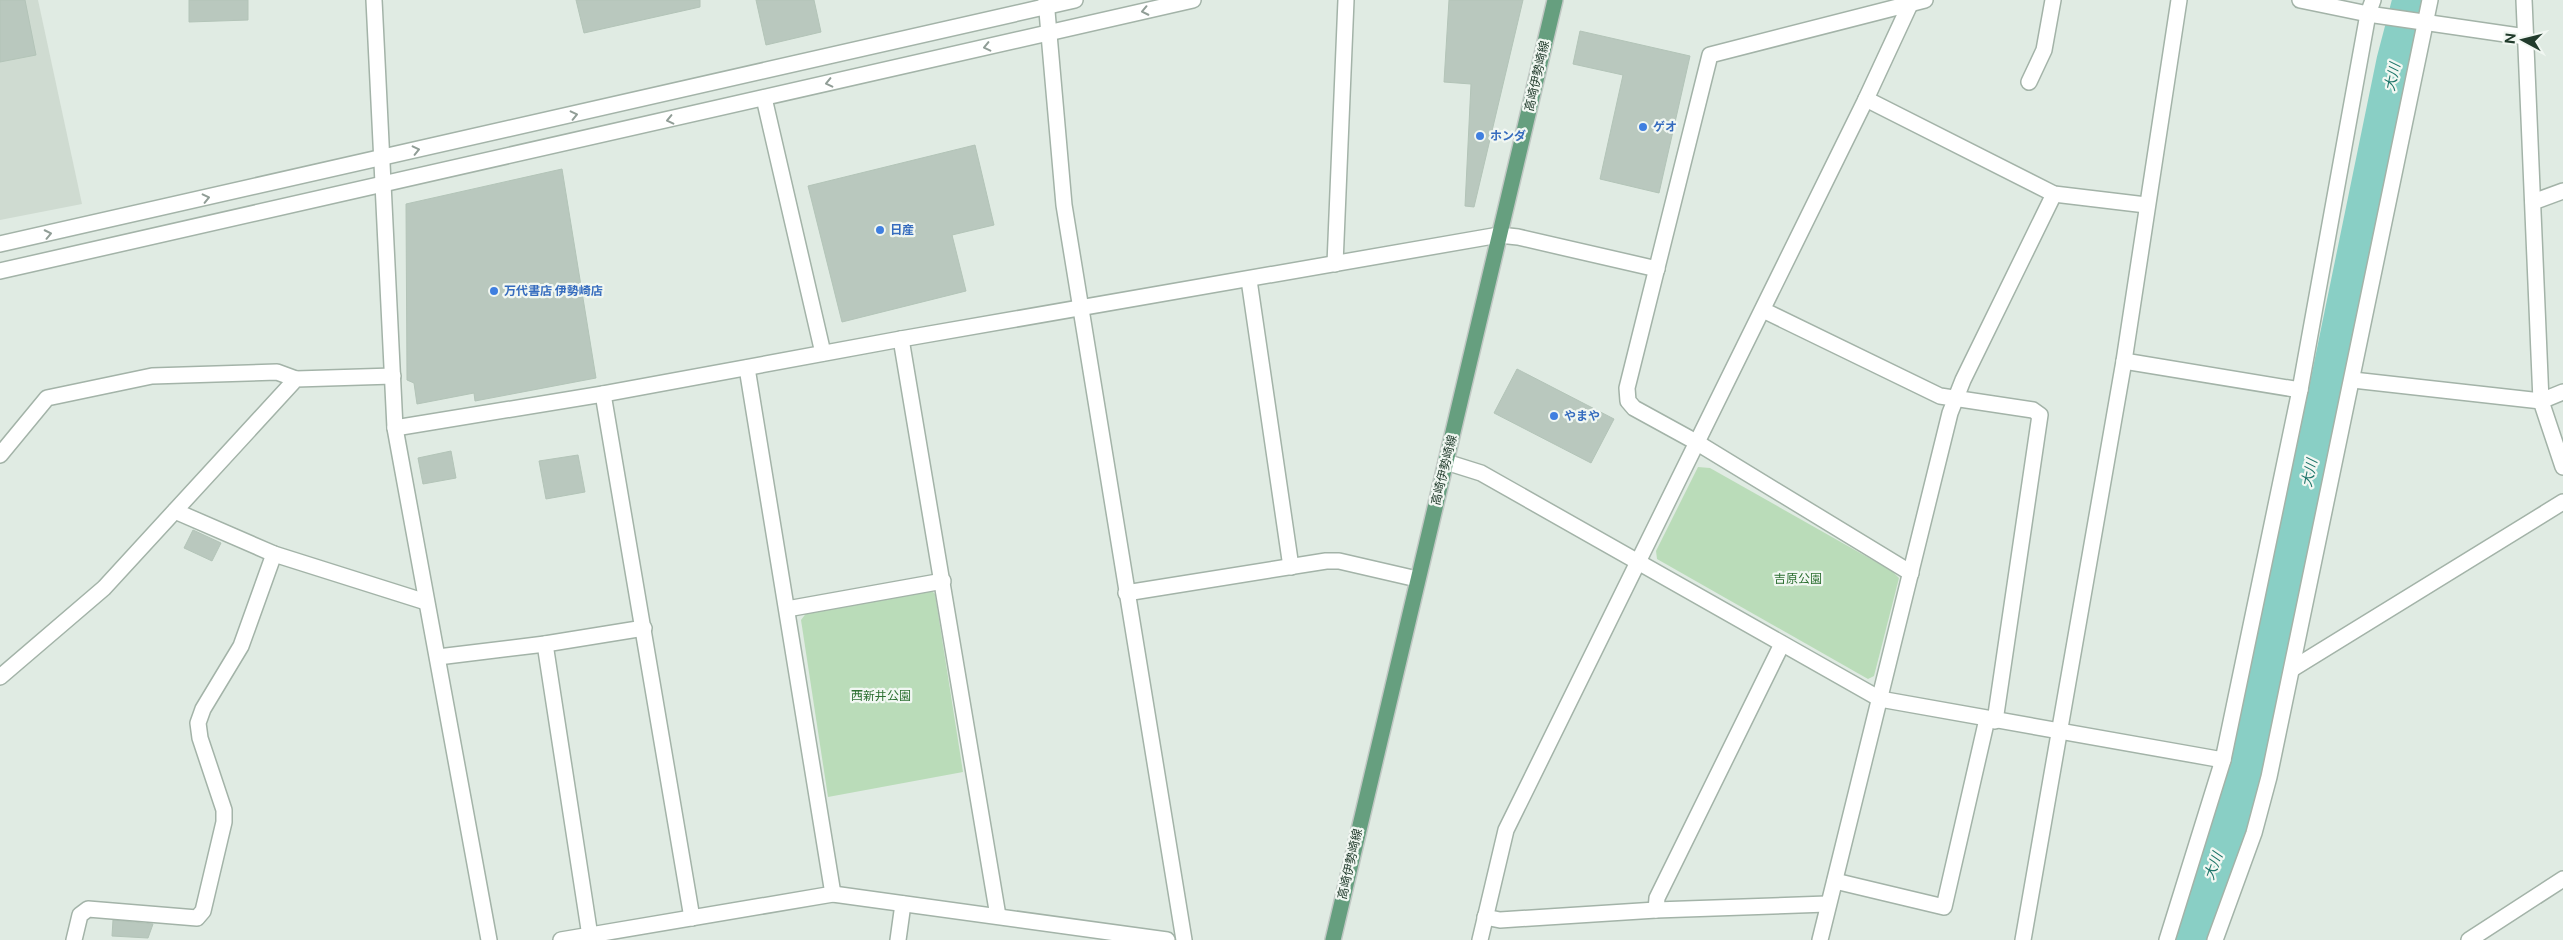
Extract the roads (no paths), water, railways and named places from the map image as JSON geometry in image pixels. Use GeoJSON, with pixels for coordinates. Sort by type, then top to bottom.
{"type":"FeatureCollection","features":[{"type":"Feature","properties":{"kind":"main road","name":"高崎伊勢崎線"},"geometry":{"type":"LineString","coordinates":[[1332,940],[1555,0]]}},
{"type":"Feature","properties":{"kind":"street"},"geometry":{"type":"LineString","coordinates":[[374,0],[396,428],[426,602],[438,657],[489,940]]}},
{"type":"Feature","properties":{"kind":"street"},"geometry":{"type":"LineString","coordinates":[[0,244],[382,158],[1046,3],[1075,0]]}},
{"type":"Feature","properties":{"kind":"street"},"geometry":{"type":"LineString","coordinates":[[0,271],[1193,0]]}},
{"type":"Feature","properties":{"kind":"street"},"geometry":{"type":"LineString","coordinates":[[1334,264],[1346,0]]}},
{"type":"Feature","properties":{"kind":"street"},"geometry":{"type":"LineString","coordinates":[[2029,82],[2044,50],[2053,0]]}},
{"type":"Feature","properties":{"kind":"street"},"geometry":{"type":"LineString","coordinates":[[2023,940],[2124,361],[2146,205],[2179,0]]}},
{"type":"Feature","properties":{"kind":"street"},"geometry":{"type":"LineString","coordinates":[[2300,0],[2374,10],[2421,22],[2526,37]]}},
{"type":"Feature","properties":{"kind":"street"},"geometry":{"type":"LineString","coordinates":[[2216,940],[2254,833],[2269,777],[2353,380],[2421,22],[2430,0]]}},
{"type":"Feature","properties":{"kind":"street"},"geometry":{"type":"LineString","coordinates":[[2524,0],[2541,401],[2563,467]]}},
{"type":"Feature","properties":{"kind":"street"},"geometry":{"type":"LineString","coordinates":[[1480,940],[1506,830],[1696,442],[1916,1]]}},
{"type":"Feature","properties":{"kind":"street"},"geometry":{"type":"LineString","coordinates":[[1911,573],[1696,442],[1634,408],[1628,401],[1628,388],[1710,55],[1916,1]]}},
{"type":"Feature","properties":{"kind":"street"},"geometry":{"type":"LineString","coordinates":[[1046,3],[1064,205],[1184,940]]}},
{"type":"Feature","properties":{"kind":"street"},"geometry":{"type":"LineString","coordinates":[[2167,940],[2223,760],[2300,390],[2374,10]]}},
{"type":"Feature","properties":{"kind":"street"},"geometry":{"type":"LineString","coordinates":[[764,98],[823,353]]}},
{"type":"Feature","properties":{"kind":"street"},"geometry":{"type":"LineString","coordinates":[[1866,99],[2054,194],[2146,205]]}},
{"type":"Feature","properties":{"kind":"street"},"geometry":{"type":"LineString","coordinates":[[2532,202],[2563,191]]}},
{"type":"Feature","properties":{"kind":"street"},"geometry":{"type":"LineString","coordinates":[[1820,940],[1827,904],[1835,881],[1950,413],[2054,194]]}},
{"type":"Feature","properties":{"kind":"street"},"geometry":{"type":"LineString","coordinates":[[396,428],[603,394],[823,353],[1499,235],[1518,237],[1657,269]]}},
{"type":"Feature","properties":{"kind":"street"},"geometry":{"type":"LineString","coordinates":[[1249,280],[1290,567]]}},
{"type":"Feature","properties":{"kind":"street"},"geometry":{"type":"LineString","coordinates":[[1762,310],[1940,396],[2034,410],[2040,415],[1991,720],[1944,907],[1835,881]]}},
{"type":"Feature","properties":{"kind":"street"},"geometry":{"type":"LineString","coordinates":[[902,339],[998,916]]}},
{"type":"Feature","properties":{"kind":"street"},"geometry":{"type":"LineString","coordinates":[[2124,361],[2300,390]]}},
{"type":"Feature","properties":{"kind":"street"},"geometry":{"type":"LineString","coordinates":[[747,368],[833,894]]}},
{"type":"Feature","properties":{"kind":"street"},"geometry":{"type":"LineString","coordinates":[[3,447],[47,398],[152,376],[277,372],[296,379],[392,376]]}},
{"type":"Feature","properties":{"kind":"street"},"geometry":{"type":"LineString","coordinates":[[0,677],[104,588],[296,379]]}},
{"type":"Feature","properties":{"kind":"street"},"geometry":{"type":"LineString","coordinates":[[2353,380],[2541,401],[2563,392]]}},
{"type":"Feature","properties":{"kind":"street"},"geometry":{"type":"LineString","coordinates":[[603,394],[692,918]]}},
{"type":"Feature","properties":{"kind":"street"},"geometry":{"type":"LineString","coordinates":[[1446,462],[1481,473],[1880,699],[2223,760]]}},
{"type":"Feature","properties":{"kind":"street"},"geometry":{"type":"LineString","coordinates":[[2292,669],[2563,502]]}},
{"type":"Feature","properties":{"kind":"street"},"geometry":{"type":"LineString","coordinates":[[175,511],[274,554],[426,602]]}},
{"type":"Feature","properties":{"kind":"street"},"geometry":{"type":"LineString","coordinates":[[74,940],[80,916],[88,909],[197,918],[203,911],[224,822],[224,810],[200,738],[198,723],[203,709],[241,646],[274,554]]}},
{"type":"Feature","properties":{"kind":"street"},"geometry":{"type":"LineString","coordinates":[[1126,592],[1339,561],[1417,579]]}},
{"type":"Feature","properties":{"kind":"street"},"geometry":{"type":"LineString","coordinates":[[787,610],[943,581]]}},
{"type":"Feature","properties":{"kind":"street"},"geometry":{"type":"LineString","coordinates":[[438,657],[546,644],[644,628]]}},
{"type":"Feature","properties":{"kind":"street"},"geometry":{"type":"LineString","coordinates":[[546,644],[590,936]]}},
{"type":"Feature","properties":{"kind":"street"},"geometry":{"type":"LineString","coordinates":[[1656,910],[1657,898],[1782,644]]}},
{"type":"Feature","properties":{"kind":"street"},"geometry":{"type":"LineString","coordinates":[[2469,940],[2563,879]]}},
{"type":"Feature","properties":{"kind":"street"},"geometry":{"type":"LineString","coordinates":[[561,940],[833,894],[1166,940]]}},
{"type":"Feature","properties":{"kind":"street"},"geometry":{"type":"LineString","coordinates":[[898,940],[903,904]]}},
{"type":"Feature","properties":{"kind":"street"},"geometry":{"type":"LineString","coordinates":[[1485,917],[1500,920],[1656,910],[1827,904]]}},
{"type":"Feature","properties":{"kind":"waterway","name":"大川"},"geometry":{"type":"LineString","coordinates":[[2186,940],[2243,784],[2283,590],[2316,450],[2396,61],[2412,0]]}},
{"type":"Feature","properties":{"kind":"place","name":"ゲオ"},"geometry":{"type":"Point","coordinates":[1643,127]}},
{"type":"Feature","properties":{"kind":"place","name":"ホンダ"},"geometry":{"type":"Point","coordinates":[1480,136]}},
{"type":"Feature","properties":{"kind":"place","name":"日産"},"geometry":{"type":"Point","coordinates":[880,230]}},
{"type":"Feature","properties":{"kind":"place","name":"万代書店 伊勢崎店"},"geometry":{"type":"Point","coordinates":[494,291]}},
{"type":"Feature","properties":{"kind":"place","name":"やまや"},"geometry":{"type":"Point","coordinates":[1554,416]}},
{"type":"Feature","properties":{"kind":"park label","name":"吉原公園"},"geometry":{"type":"Point","coordinates":[1798,579]}},
{"type":"Feature","properties":{"kind":"park label","name":"西新井公園"},"geometry":{"type":"Point","coordinates":[881,696]}}]}
